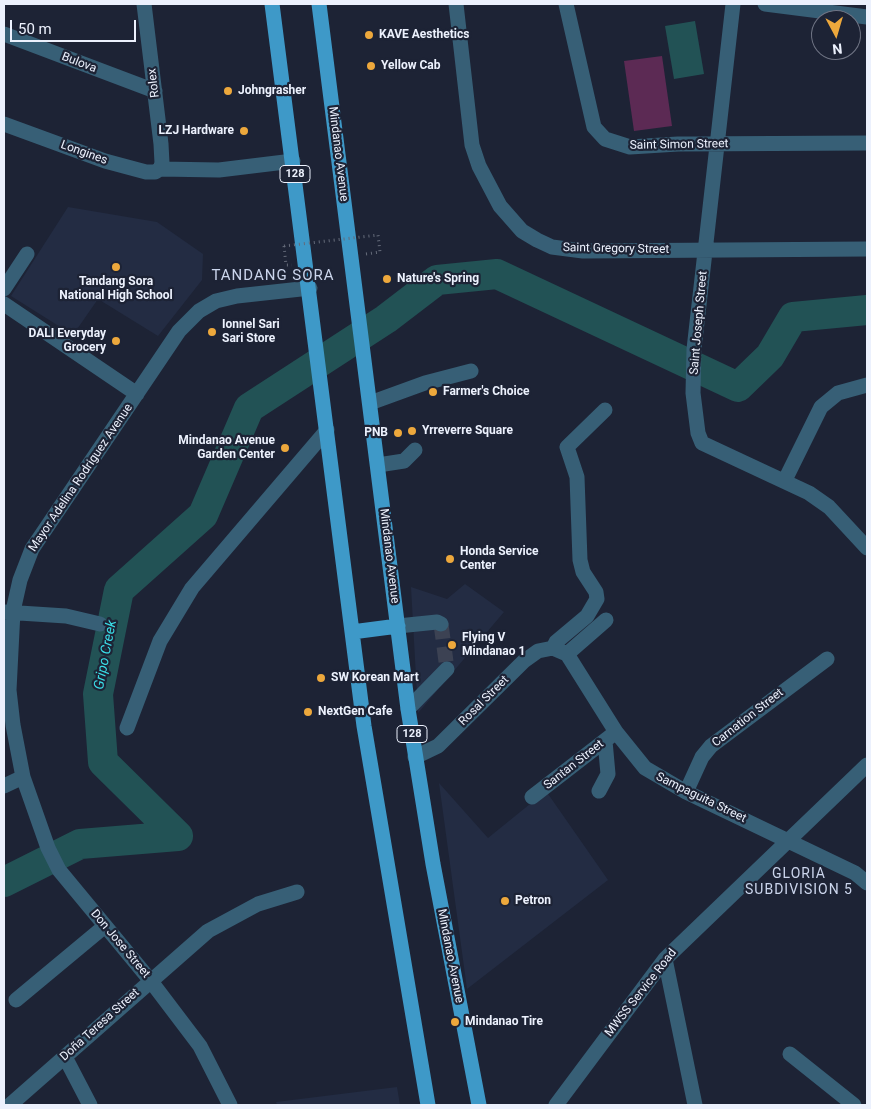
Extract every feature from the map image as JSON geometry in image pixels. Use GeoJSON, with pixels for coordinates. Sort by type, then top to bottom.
{"type":"FeatureCollection","features":[{"type":"Feature","properties":{"kind":"main road","name":"128"},"geometry":{"type":"LineString","coordinates":[[272,4],[322,382],[364,726],[428,1105]]}},
{"type":"Feature","properties":{"kind":"main road","name":"Mindanao Avenue"},"geometry":{"type":"LineString","coordinates":[[319,4],[408,709],[479,1105]]}},
{"type":"Feature","properties":{"kind":"main road"},"geometry":{"type":"LineString","coordinates":[[352,632],[398,626]]}},
{"type":"Feature","properties":{"kind":"street","name":"Rolex"},"geometry":{"type":"LineString","coordinates":[[144,4],[155,91],[161,166]]}},
{"type":"Feature","properties":{"kind":"street","name":"Saint Gregory Street"},"geometry":{"type":"LineString","coordinates":[[456,4],[472,145],[478,166],[500,206],[522,231],[537,240],[567,250],[867,249]]}},
{"type":"Feature","properties":{"kind":"street","name":"Saint Simon Street"},"geometry":{"type":"LineString","coordinates":[[566,4],[594,128],[604,139],[630,147],[716,144],[867,143]]}},
{"type":"Feature","properties":{"kind":"street","name":"Saint Joseph Street"},"geometry":{"type":"LineString","coordinates":[[733,4],[694,349],[693,393],[698,433],[702,443],[730,458],[785,480],[809,492],[829,507],[867,548]]}},
{"type":"Feature","properties":{"kind":"street"},"geometry":{"type":"LineString","coordinates":[[765,4],[867,17]]}},
{"type":"Feature","properties":{"kind":"street","name":"Bulova"},"geometry":{"type":"LineString","coordinates":[[4,34],[155,91]]}},
{"type":"Feature","properties":{"kind":"street","name":"Longines"},"geometry":{"type":"LineString","coordinates":[[4,124],[105,161],[146,172],[155,172],[161,166],[219,170],[293,161]]}},
{"type":"Feature","properties":{"kind":"street"},"geometry":{"type":"LineString","coordinates":[[4,289],[9,270],[27,254]]}},
{"type":"Feature","properties":{"kind":"street","name":"Mayor Adelina Rodriguez Avenue"},"geometry":{"type":"LineString","coordinates":[[23,777],[9,690],[8,612],[32,549],[180,331],[199,311],[216,301],[236,296],[310,288]]}},
{"type":"Feature","properties":{"kind":"street"},"geometry":{"type":"LineString","coordinates":[[4,304],[137,394]]}},
{"type":"Feature","properties":{"kind":"street"},"geometry":{"type":"LineString","coordinates":[[370,404],[425,383],[471,371]]}},
{"type":"Feature","properties":{"kind":"street"},"geometry":{"type":"LineString","coordinates":[[785,480],[821,407],[838,393],[867,385]]}},
{"type":"Feature","properties":{"kind":"street"},"geometry":{"type":"LineString","coordinates":[[605,410],[567,448],[577,477],[580,560],[583,572],[596,592],[597,599],[587,616],[556,642],[560,651],[606,620]]}},
{"type":"Feature","properties":{"kind":"street"},"geometry":{"type":"LineString","coordinates":[[127,728],[160,641],[192,588],[327,430]]}},
{"type":"Feature","properties":{"kind":"street"},"geometry":{"type":"LineString","coordinates":[[378,465],[404,461],[415,450]]}},
{"type":"Feature","properties":{"kind":"street"},"geometry":{"type":"LineString","coordinates":[[8,612],[66,616],[100,624]]}},
{"type":"Feature","properties":{"kind":"street"},"geometry":{"type":"LineString","coordinates":[[398,626],[437,622],[440,624]]}},
{"type":"Feature","properties":{"kind":"street","name":"Rosal Street"},"geometry":{"type":"LineString","coordinates":[[415,756],[438,746],[524,661],[538,651],[560,651]]}},
{"type":"Feature","properties":{"kind":"street","name":"Sampaguita Street"},"geometry":{"type":"LineString","coordinates":[[560,651],[610,736],[645,768],[686,792],[788,839],[855,873],[867,883]]}},
{"type":"Feature","properties":{"kind":"street","name":"Carnation Street"},"geometry":{"type":"LineString","coordinates":[[686,792],[702,758],[711,746],[826,659]]}},
{"type":"Feature","properties":{"kind":"street"},"geometry":{"type":"LineString","coordinates":[[408,709],[445,674],[447,669]]}},
{"type":"Feature","properties":{"kind":"street"},"geometry":{"type":"LineString","coordinates":[[599,791],[608,774],[610,736]]}},
{"type":"Feature","properties":{"kind":"street","name":"Santan Street"},"geometry":{"type":"LineString","coordinates":[[532,798],[610,736]]}},
{"type":"Feature","properties":{"kind":"street","name":"MWSS Service Road"},"geometry":{"type":"LineString","coordinates":[[556,1105],[665,959],[867,765]]}},
{"type":"Feature","properties":{"kind":"street"},"geometry":{"type":"LineString","coordinates":[[4,786],[23,777]]}},
{"type":"Feature","properties":{"kind":"street","name":"Don Jose Street"},"geometry":{"type":"LineString","coordinates":[[23,777],[51,854],[59,870],[150,980],[200,1046],[230,1105]]}},
{"type":"Feature","properties":{"kind":"street","name":"Doña Teresa Street"},"geometry":{"type":"LineString","coordinates":[[10,1105],[208,931],[258,904],[297,892]]}},
{"type":"Feature","properties":{"kind":"street"},"geometry":{"type":"LineString","coordinates":[[16,1000],[105,926]]}},
{"type":"Feature","properties":{"kind":"street"},"geometry":{"type":"LineString","coordinates":[[665,959],[695,1105]]}},
{"type":"Feature","properties":{"kind":"street"},"geometry":{"type":"LineString","coordinates":[[790,1054],[836,1100],[854,1105]]}},
{"type":"Feature","properties":{"kind":"street"},"geometry":{"type":"LineString","coordinates":[[65,1057],[90,1105]]}},
{"type":"Feature","properties":{"kind":"path"},"geometry":{"type":"LineString","coordinates":[[286,265],[284,246],[378,235],[380,252]]}},
{"type":"Feature","properties":{"kind":"shaded area"},"geometry":{"type":"Polygon","coordinates":[[[695,21],[704,74],[674,79],[665,26],[695,21]]]}},
{"type":"Feature","properties":{"kind":"shaded area"},"geometry":{"type":"Polygon","coordinates":[[[662,56],[672,126],[634,131],[624,61],[662,56]]]}},
{"type":"Feature","properties":{"kind":"shaded area","name":"Tandang Sora National High School"},"geometry":{"type":"Polygon","coordinates":[[[68,207],[157,222],[203,254],[202,280],[158,336],[98,299],[73,335],[11,296],[68,207]]]}},
{"type":"Feature","properties":{"kind":"shaded area"},"geometry":{"type":"Polygon","coordinates":[[[465,584],[504,612],[418,713],[411,587],[447,599],[465,584]]]}},
{"type":"Feature","properties":{"kind":"shaded area"},"geometry":{"type":"Polygon","coordinates":[[[439,783],[488,838],[546,791],[608,880],[467,989],[439,783]]]}},
{"type":"Feature","properties":{"kind":"shaded area"},"geometry":{"type":"Polygon","coordinates":[[[397,1087],[400,1105],[277,1105],[276,1102],[397,1087]]]}},
{"type":"Feature","properties":{"kind":"waterway","name":"Gripo Creek"},"geometry":{"type":"LineString","coordinates":[[4,882],[80,844],[178,836],[103,762],[98,694],[119,590],[203,515],[249,408],[386,319],[437,280],[497,274],[738,387],[770,356],[793,317],[867,310]]}},
{"type":"Feature","properties":{"kind":"tunnel"},"geometry":{"type":"LineString","coordinates":[[441,624],[447,669]]}},
{"type":"Feature","properties":{"kind":"place","name":"KAVE Aesthetics"},"geometry":{"type":"Point","coordinates":[369,35]}},
{"type":"Feature","properties":{"kind":"place","name":"Yellow Cab"},"geometry":{"type":"Point","coordinates":[371,66]}},
{"type":"Feature","properties":{"kind":"place","name":"Johngrasher"},"geometry":{"type":"Point","coordinates":[228,91]}},
{"type":"Feature","properties":{"kind":"place","name":"LZJ Hardware"},"geometry":{"type":"Point","coordinates":[244,131]}},
{"type":"Feature","properties":{"kind":"place","name":"Tandang Sora National High School"},"geometry":{"type":"Point","coordinates":[116,267]}},
{"type":"Feature","properties":{"kind":"place","name":"Nature's Spring"},"geometry":{"type":"Point","coordinates":[387,279]}},
{"type":"Feature","properties":{"kind":"place","name":"Ionnel Sari Sari Store"},"geometry":{"type":"Point","coordinates":[212,332]}},
{"type":"Feature","properties":{"kind":"place","name":"DALI Everyday Grocery"},"geometry":{"type":"Point","coordinates":[116,341]}},
{"type":"Feature","properties":{"kind":"place","name":"Farmer's Choice"},"geometry":{"type":"Point","coordinates":[433,392]}},
{"type":"Feature","properties":{"kind":"place","name":"Yrreverre Square"},"geometry":{"type":"Point","coordinates":[412,431]}},
{"type":"Feature","properties":{"kind":"place","name":"PNB"},"geometry":{"type":"Point","coordinates":[398,433]}},
{"type":"Feature","properties":{"kind":"place","name":"Mindanao Avenue Garden Center"},"geometry":{"type":"Point","coordinates":[285,448]}},
{"type":"Feature","properties":{"kind":"place","name":"Honda Service Center"},"geometry":{"type":"Point","coordinates":[450,559]}},
{"type":"Feature","properties":{"kind":"place","name":"Flying V Mindanao 1"},"geometry":{"type":"Point","coordinates":[452,645]}},
{"type":"Feature","properties":{"kind":"place","name":"SW Korean Mart"},"geometry":{"type":"Point","coordinates":[321,678]}},
{"type":"Feature","properties":{"kind":"place","name":"NextGen Cafe"},"geometry":{"type":"Point","coordinates":[308,712]}},
{"type":"Feature","properties":{"kind":"place","name":"Petron"},"geometry":{"type":"Point","coordinates":[505,901]}},
{"type":"Feature","properties":{"kind":"place","name":"Mindanao Tire"},"geometry":{"type":"Point","coordinates":[455,1022]}},
{"type":"Feature","properties":{"kind":"district","name":"TANDANG SORA"},"geometry":{"type":"Point","coordinates":[273,276]}},
{"type":"Feature","properties":{"kind":"district","name":"GLORIA SUBDIVISION 5"},"geometry":{"type":"Point","coordinates":[799,882]}}]}
